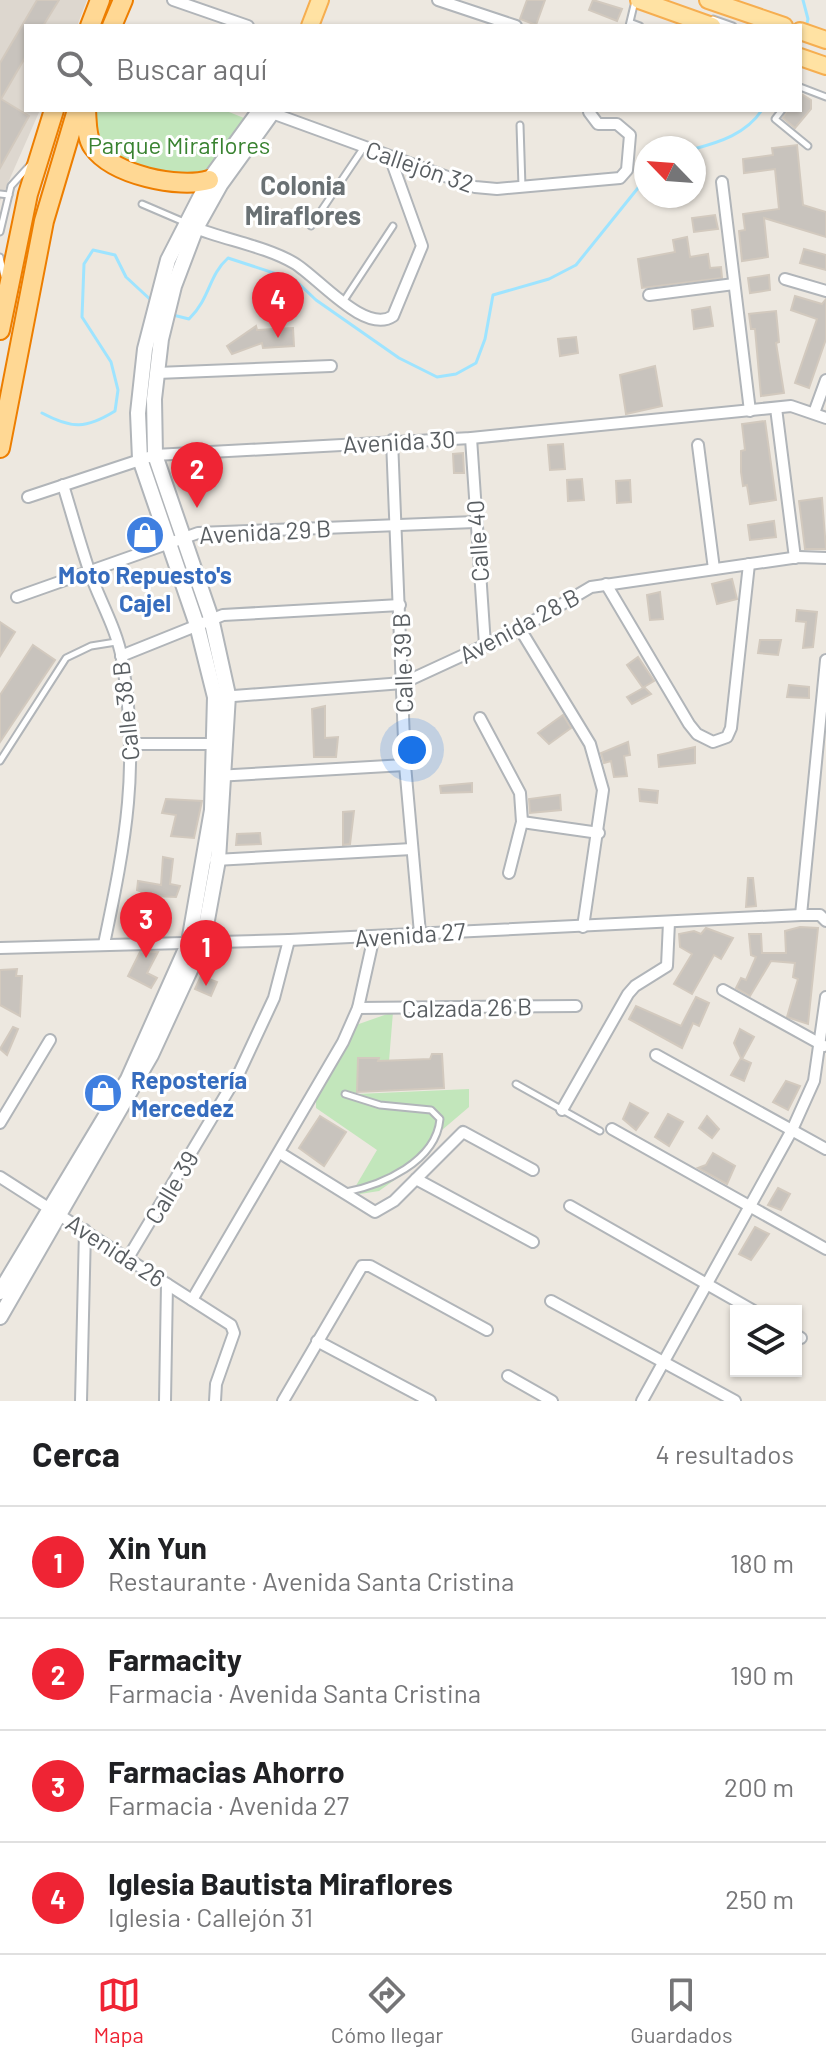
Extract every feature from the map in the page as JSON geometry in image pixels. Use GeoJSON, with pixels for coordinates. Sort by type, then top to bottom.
{"type":"FeatureCollection","features":[{"type":"Feature","properties":{"kind":"highway"},"geometry":{"type":"LineString","coordinates":[[91,24],[100,0]]}},
{"type":"Feature","properties":{"kind":"highway"},"geometry":{"type":"LineString","coordinates":[[113,24],[123,0]]}},
{"type":"Feature","properties":{"kind":"highway"},"geometry":{"type":"LineString","coordinates":[[0,330],[39,155],[53,112]]}},
{"type":"Feature","properties":{"kind":"highway"},"geometry":{"type":"LineString","coordinates":[[0,448],[44,221],[76,112]]}},
{"type":"Feature","properties":{"kind":"highway"},"geometry":{"type":"LineString","coordinates":[[86,112],[91,145],[106,158],[161,182],[190,185],[215,182]]}},
{"type":"Feature","properties":{"kind":"main road"},"geometry":{"type":"LineString","coordinates":[[311,24],[320,0]]}},
{"type":"Feature","properties":{"kind":"main road"},"geometry":{"type":"LineString","coordinates":[[637,0],[701,24]]}},
{"type":"Feature","properties":{"kind":"main road"},"geometry":{"type":"LineString","coordinates":[[708,0],[779,24]]}},
{"type":"Feature","properties":{"kind":"main road"},"geometry":{"type":"LineString","coordinates":[[802,32],[826,40]]}},
{"type":"Feature","properties":{"kind":"main road"},"geometry":{"type":"LineString","coordinates":[[802,57],[824,62]]}},
{"type":"Feature","properties":{"kind":"street"},"geometry":{"type":"LineString","coordinates":[[173,0],[242,24]]}},
{"type":"Feature","properties":{"kind":"street"},"geometry":{"type":"LineString","coordinates":[[304,24],[313,0]]}},
{"type":"Feature","properties":{"kind":"street"},"geometry":{"type":"LineString","coordinates":[[319,24],[328,0]]}},
{"type":"Feature","properties":{"kind":"street"},"geometry":{"type":"LineString","coordinates":[[438,0],[510,24]]}},
{"type":"Feature","properties":{"kind":"street"},"geometry":{"type":"LineString","coordinates":[[0,1317],[128,1079],[196,942],[212,860],[220,776],[222,696],[183,536],[148,457],[157,373],[158,291],[190,225],[260,112]]}},
{"type":"Feature","properties":{"kind":"street","name":"Callejón 32"},"geometry":{"type":"LineString","coordinates":[[264,112],[475,187],[522,188],[620,178],[627,170],[630,135],[617,124],[598,124],[589,112]]}},
{"type":"Feature","properties":{"kind":"street"},"geometry":{"type":"LineString","coordinates":[[190,225],[294,263],[342,302],[376,321],[385,322],[393,316],[419,259],[419,235],[390,157]]}},
{"type":"Feature","properties":{"kind":"street"},"geometry":{"type":"LineString","coordinates":[[722,182],[750,411]]}},
{"type":"Feature","properties":{"kind":"street"},"geometry":{"type":"LineString","coordinates":[[190,225],[170,302],[159,317],[138,413],[169,542],[204,622]]}},
{"type":"Feature","properties":{"kind":"street"},"geometry":{"type":"LineString","coordinates":[[785,279],[826,291]]}},
{"type":"Feature","properties":{"kind":"street"},"geometry":{"type":"LineString","coordinates":[[649,295],[734,284]]}},
{"type":"Feature","properties":{"kind":"street"},"geometry":{"type":"LineString","coordinates":[[157,373],[331,366]]}},
{"type":"Feature","properties":{"kind":"street"},"geometry":{"type":"LineString","coordinates":[[814,413],[826,380]]}},
{"type":"Feature","properties":{"kind":"street","name":"Avenida 30"},"geometry":{"type":"LineString","coordinates":[[28,497],[148,457],[392,440],[471,438],[791,406],[826,418]]}},
{"type":"Feature","properties":{"kind":"street"},"geometry":{"type":"LineString","coordinates":[[776,408],[795,558]]}},
{"type":"Feature","properties":{"kind":"street","name":"Calle 40"},"geometry":{"type":"LineString","coordinates":[[471,438],[485,645]]}},
{"type":"Feature","properties":{"kind":"street","name":"Calle 39 B"},"geometry":{"type":"LineString","coordinates":[[392,440],[405,765],[420,933]]}},
{"type":"Feature","properties":{"kind":"street"},"geometry":{"type":"LineString","coordinates":[[698,445],[714,569]]}},
{"type":"Feature","properties":{"kind":"street","name":"Calle 38 B"},"geometry":{"type":"LineString","coordinates":[[63,485],[89,570],[121,656],[131,744],[132,792],[125,847],[104,944]]}},
{"type":"Feature","properties":{"kind":"street","name":"Avenida 29 B"},"geometry":{"type":"LineString","coordinates":[[17,597],[183,536],[475,522]]}},
{"type":"Feature","properties":{"kind":"street","name":"Avenida 28 B"},"geometry":{"type":"LineString","coordinates":[[222,696],[403,683],[520,629],[591,587],[795,558],[826,558]]}},
{"type":"Feature","properties":{"kind":"street"},"geometry":{"type":"LineString","coordinates":[[606,584],[689,724],[697,734],[713,742],[727,737],[731,728],[749,564]]}},
{"type":"Feature","properties":{"kind":"street"},"geometry":{"type":"LineString","coordinates":[[121,656],[204,622],[400,605]]}},
{"type":"Feature","properties":{"kind":"street"},"geometry":{"type":"LineString","coordinates":[[520,629],[590,744],[603,790],[583,927]]}},
{"type":"Feature","properties":{"kind":"street"},"geometry":{"type":"LineString","coordinates":[[801,915],[826,660]]}},
{"type":"Feature","properties":{"kind":"street"},"geometry":{"type":"LineString","coordinates":[[480,718],[520,793],[522,822],[509,873]]}},
{"type":"Feature","properties":{"kind":"street"},"geometry":{"type":"LineString","coordinates":[[131,744],[221,744]]}},
{"type":"Feature","properties":{"kind":"street"},"geometry":{"type":"LineString","coordinates":[[220,776],[405,765]]}},
{"type":"Feature","properties":{"kind":"street"},"geometry":{"type":"LineString","coordinates":[[522,822],[599,833]]}},
{"type":"Feature","properties":{"kind":"street"},"geometry":{"type":"LineString","coordinates":[[212,860],[412,849]]}},
{"type":"Feature","properties":{"kind":"street","name":"Avenida 27"},"geometry":{"type":"LineString","coordinates":[[0,948],[289,940],[801,915],[823,918]]}},
{"type":"Feature","properties":{"kind":"street"},"geometry":{"type":"LineString","coordinates":[[562,1110],[628,994],[635,986],[667,966],[669,922]]}},
{"type":"Feature","properties":{"kind":"street"},"geometry":{"type":"LineString","coordinates":[[192,1300],[280,1153],[358,1008],[374,936]]}},
{"type":"Feature","properties":{"kind":"street","name":"Calle 39"},"geometry":{"type":"LineString","coordinates":[[128,1258],[240,1071],[274,998],[289,940]]}},
{"type":"Feature","properties":{"kind":"street"},"geometry":{"type":"LineString","coordinates":[[723,990],[823,1045]]}},
{"type":"Feature","properties":{"kind":"street"},"geometry":{"type":"LineString","coordinates":[[642,1401],[792,1130],[814,1081],[823,1045],[826,997]]}},
{"type":"Feature","properties":{"kind":"street","name":"Calzada 26 B"},"geometry":{"type":"LineString","coordinates":[[358,1008],[576,1006]]}},
{"type":"Feature","properties":{"kind":"street"},"geometry":{"type":"LineString","coordinates":[[0,1123],[50,1040]]}},
{"type":"Feature","properties":{"kind":"street"},"geometry":{"type":"LineString","coordinates":[[656,1055],[826,1149]]}},
{"type":"Feature","properties":{"kind":"street"},"geometry":{"type":"LineString","coordinates":[[612,1129],[826,1249]]}},
{"type":"Feature","properties":{"kind":"street"},"geometry":{"type":"LineString","coordinates":[[280,1153],[375,1212],[394,1201],[463,1132],[533,1170]]}},
{"type":"Feature","properties":{"kind":"street","name":"Avenida 26"},"geometry":{"type":"LineString","coordinates":[[0,1177],[231,1325],[234,1333],[216,1384],[215,1401]]}},
{"type":"Feature","properties":{"kind":"street"},"geometry":{"type":"LineString","coordinates":[[416,1179],[533,1242]]}},
{"type":"Feature","properties":{"kind":"street"},"geometry":{"type":"LineString","coordinates":[[570,1206],[744,1305]]}},
{"type":"Feature","properties":{"kind":"street"},"geometry":{"type":"LineString","coordinates":[[0,1292],[56,1212]]}},
{"type":"Feature","properties":{"kind":"street"},"geometry":{"type":"LineString","coordinates":[[81,1401],[85,1230]]}},
{"type":"Feature","properties":{"kind":"street"},"geometry":{"type":"LineString","coordinates":[[283,1401],[362,1266],[370,1266],[487,1330]]}},
{"type":"Feature","properties":{"kind":"street"},"geometry":{"type":"LineString","coordinates":[[165,1401],[167,1284]]}},
{"type":"Feature","properties":{"kind":"street"},"geometry":{"type":"LineString","coordinates":[[551,1301],[735,1401]]}},
{"type":"Feature","properties":{"kind":"street"},"geometry":{"type":"LineString","coordinates":[[317,1341],[430,1401]]}},
{"type":"Feature","properties":{"kind":"street"},"geometry":{"type":"LineString","coordinates":[[508,1376],[552,1401]]}},
{"type":"Feature","properties":{"kind":"lane"},"geometry":{"type":"LineString","coordinates":[[630,24],[637,0]]}},
{"type":"Feature","properties":{"kind":"lane"},"geometry":{"type":"LineString","coordinates":[[659,0],[727,24]]}},
{"type":"Feature","properties":{"kind":"lane"},"geometry":{"type":"LineString","coordinates":[[736,0],[752,15]]}},
{"type":"Feature","properties":{"kind":"lane"},"geometry":{"type":"LineString","coordinates":[[802,50],[824,62]]}},
{"type":"Feature","properties":{"kind":"lane"},"geometry":{"type":"LineString","coordinates":[[802,88],[826,97]]}},
{"type":"Feature","properties":{"kind":"lane"},"geometry":{"type":"LineString","coordinates":[[780,112],[775,119],[808,146]]}},
{"type":"Feature","properties":{"kind":"lane"},"geometry":{"type":"LineString","coordinates":[[520,125],[522,188]]}},
{"type":"Feature","properties":{"kind":"lane"},"geometry":{"type":"LineString","coordinates":[[311,226],[364,147]]}},
{"type":"Feature","properties":{"kind":"lane"},"geometry":{"type":"LineString","coordinates":[[0,228],[11,186],[39,155]]}},
{"type":"Feature","properties":{"kind":"lane"},"geometry":{"type":"LineString","coordinates":[[0,194],[9,195]]}},
{"type":"Feature","properties":{"kind":"lane"},"geometry":{"type":"LineString","coordinates":[[142,204],[190,225]]}},
{"type":"Feature","properties":{"kind":"lane"},"geometry":{"type":"LineString","coordinates":[[342,302],[393,226]]}},
{"type":"Feature","properties":{"kind":"lane"},"geometry":{"type":"LineString","coordinates":[[0,257],[7,289]]}},
{"type":"Feature","properties":{"kind":"lane"},"geometry":{"type":"LineString","coordinates":[[0,761],[66,658],[91,646],[116,642]]}},
{"type":"Feature","properties":{"kind":"lane"},"geometry":{"type":"LineString","coordinates":[[516,1084],[600,1131]]}},
{"type":"Feature","properties":{"kind":"lane"},"geometry":{"type":"LineString","coordinates":[[341,1192],[385,1182],[430,1144],[440,1125],[438,1114],[431,1110],[380,1105],[345,1094]]}},
{"type":"Feature","properties":{"kind":"shaded area"},"geometry":{"type":"Polygon","coordinates":[[[0,0],[87,0],[78,24],[24,24],[24,112],[39,112],[0,201],[0,0]]]}},
{"type":"Feature","properties":{"kind":"green space","name":"Parque Miraflores"},"geometry":{"type":"Polygon","coordinates":[[[96,112],[229,112],[244,118],[204,175],[175,175],[147,169],[120,157],[96,140],[96,112]]]}},
{"type":"Feature","properties":{"kind":"green space"},"geometry":{"type":"Polygon","coordinates":[[[393,1012],[389,1061],[358,1058],[357,1094],[469,1089],[469,1107],[442,1130],[431,1149],[414,1166],[379,1191],[360,1194],[354,1189],[377,1150],[316,1108],[316,1101],[356,1025],[393,1012]]]}},
{"type":"Feature","properties":{"kind":"building"},"geometry":{"type":"Polygon","coordinates":[[[37,0],[59,0],[44,24],[24,24],[24,59],[1,99],[29,116],[0,168],[0,63],[37,0]]]}},
{"type":"Feature","properties":{"kind":"building"},"geometry":{"type":"Polygon","coordinates":[[[527,0],[545,0],[536,24],[520,19],[527,0]]]}},
{"type":"Feature","properties":{"kind":"building"},"geometry":{"type":"Polygon","coordinates":[[[593,0],[622,9],[617,21],[589,10],[593,0]]]}},
{"type":"Feature","properties":{"kind":"building"},"geometry":{"type":"Polygon","coordinates":[[[802,94],[811,100],[811,109],[795,128],[783,118],[786,112],[802,112],[802,94]]]}},
{"type":"Feature","properties":{"kind":"building"},"geometry":{"type":"Polygon","coordinates":[[[797,145],[803,205],[826,212],[826,237],[764,218],[768,257],[742,261],[739,231],[745,230],[743,214],[779,209],[775,169],[744,173],[743,159],[773,155],[772,148],[797,145]]]}},
{"type":"Feature","properties":{"kind":"building"},"geometry":{"type":"Polygon","coordinates":[[[715,215],[718,229],[694,232],[692,218],[715,215]]]}},
{"type":"Feature","properties":{"kind":"building"},"geometry":{"type":"Polygon","coordinates":[[[687,237],[690,257],[708,254],[710,268],[721,267],[722,278],[642,288],[638,259],[675,252],[673,240],[687,237]]]}},
{"type":"Feature","properties":{"kind":"building"},"geometry":{"type":"Polygon","coordinates":[[[804,249],[826,255],[826,270],[800,263],[804,249]]]}},
{"type":"Feature","properties":{"kind":"building"},"geometry":{"type":"Polygon","coordinates":[[[769,275],[770,290],[750,293],[748,278],[769,275]]]}},
{"type":"Feature","properties":{"kind":"building"},"geometry":{"type":"Polygon","coordinates":[[[795,296],[822,304],[826,299],[826,339],[809,388],[795,383],[817,319],[791,310],[795,296]]]}},
{"type":"Feature","properties":{"kind":"building"},"geometry":{"type":"Polygon","coordinates":[[[710,307],[713,326],[694,329],[692,310],[710,307]]]}},
{"type":"Feature","properties":{"kind":"building"},"geometry":{"type":"Polygon","coordinates":[[[776,311],[779,342],[776,343],[784,393],[761,396],[755,329],[751,329],[749,314],[776,311]]]}},
{"type":"Feature","properties":{"kind":"building"},"geometry":{"type":"Polygon","coordinates":[[[256,326],[257,330],[293,328],[294,346],[263,348],[262,343],[232,354],[227,346],[256,326]]]}},
{"type":"Feature","properties":{"kind":"building"},"geometry":{"type":"Polygon","coordinates":[[[576,337],[578,353],[560,356],[558,339],[576,337]]]}},
{"type":"Feature","properties":{"kind":"building"},"geometry":{"type":"Polygon","coordinates":[[[655,366],[662,406],[626,414],[620,375],[655,366]]]}},
{"type":"Feature","properties":{"kind":"building"},"geometry":{"type":"Polygon","coordinates":[[[765,421],[776,500],[750,504],[741,472],[741,451],[745,450],[742,424],[765,421]]]}},
{"type":"Feature","properties":{"kind":"building"},"geometry":{"type":"Polygon","coordinates":[[[563,444],[565,469],[550,470],[548,445],[563,444]]]}},
{"type":"Feature","properties":{"kind":"building"},"geometry":{"type":"Polygon","coordinates":[[[463,453],[464,473],[454,473],[453,454],[463,453]]]}},
{"type":"Feature","properties":{"kind":"building"},"geometry":{"type":"Polygon","coordinates":[[[582,479],[584,500],[568,501],[567,480],[582,479]]]}},
{"type":"Feature","properties":{"kind":"building"},"geometry":{"type":"Polygon","coordinates":[[[630,480],[631,502],[617,503],[616,481],[630,480]]]}},
{"type":"Feature","properties":{"kind":"building"},"geometry":{"type":"Polygon","coordinates":[[[822,498],[826,549],[805,549],[799,501],[822,498]]]}},
{"type":"Feature","properties":{"kind":"building"},"geometry":{"type":"Polygon","coordinates":[[[774,521],[776,537],[750,540],[748,525],[774,521]]]}},
{"type":"Feature","properties":{"kind":"building"},"geometry":{"type":"Polygon","coordinates":[[[732,579],[737,599],[717,604],[712,584],[732,579]]]}},
{"type":"Feature","properties":{"kind":"building"},"geometry":{"type":"Polygon","coordinates":[[[660,592],[663,619],[650,620],[647,595],[660,592]]]}},
{"type":"Feature","properties":{"kind":"building"},"geometry":{"type":"Polygon","coordinates":[[[797,610],[817,612],[813,647],[803,648],[806,622],[796,621],[797,610]]]}},
{"type":"Feature","properties":{"kind":"building"},"geometry":{"type":"Polygon","coordinates":[[[0,622],[15,632],[0,656],[0,622]]]}},
{"type":"Feature","properties":{"kind":"building"},"geometry":{"type":"Polygon","coordinates":[[[760,640],[781,640],[778,655],[758,653],[760,640]]]}},
{"type":"Feature","properties":{"kind":"building"},"geometry":{"type":"Polygon","coordinates":[[[33,645],[55,660],[0,742],[0,695],[33,645]]]}},
{"type":"Feature","properties":{"kind":"building"},"geometry":{"type":"Polygon","coordinates":[[[638,657],[654,681],[644,687],[651,694],[632,704],[627,697],[643,688],[627,665],[638,657]]]}},
{"type":"Feature","properties":{"kind":"building"},"geometry":{"type":"Polygon","coordinates":[[[789,685],[809,687],[809,698],[787,697],[789,685]]]}},
{"type":"Feature","properties":{"kind":"building"},"geometry":{"type":"Polygon","coordinates":[[[325,706],[325,738],[338,737],[336,757],[314,757],[312,709],[325,706]]]}},
{"type":"Feature","properties":{"kind":"building"},"geometry":{"type":"Polygon","coordinates":[[[563,715],[571,728],[549,744],[538,733],[563,715]]]}},
{"type":"Feature","properties":{"kind":"building"},"geometry":{"type":"Polygon","coordinates":[[[628,742],[630,755],[624,756],[627,776],[614,777],[611,761],[604,763],[601,753],[628,742]]]}},
{"type":"Feature","properties":{"kind":"building"},"geometry":{"type":"Polygon","coordinates":[[[695,747],[695,763],[659,767],[658,755],[695,747]]]}},
{"type":"Feature","properties":{"kind":"building"},"geometry":{"type":"Polygon","coordinates":[[[472,783],[472,792],[441,793],[440,786],[472,783]]]}},
{"type":"Feature","properties":{"kind":"building"},"geometry":{"type":"Polygon","coordinates":[[[639,789],[658,791],[657,803],[640,801],[639,789]]]}},
{"type":"Feature","properties":{"kind":"building"},"geometry":{"type":"Polygon","coordinates":[[[560,795],[561,810],[530,813],[529,799],[560,795]]]}},
{"type":"Feature","properties":{"kind":"building"},"geometry":{"type":"Polygon","coordinates":[[[166,799],[202,801],[194,838],[171,836],[176,815],[162,813],[166,799]]]}},
{"type":"Feature","properties":{"kind":"building"},"geometry":{"type":"Polygon","coordinates":[[[354,811],[350,844],[343,845],[343,812],[354,811]]]}},
{"type":"Feature","properties":{"kind":"building"},"geometry":{"type":"Polygon","coordinates":[[[260,833],[261,844],[236,845],[237,834],[260,833]]]}},
{"type":"Feature","properties":{"kind":"building"},"geometry":{"type":"Polygon","coordinates":[[[163,857],[173,859],[170,884],[180,886],[176,897],[153,896],[137,890],[138,881],[161,885],[163,857]]]}},
{"type":"Feature","properties":{"kind":"building"},"geometry":{"type":"Polygon","coordinates":[[[748,878],[753,878],[756,906],[746,907],[748,878]]]}},
{"type":"Feature","properties":{"kind":"building"},"geometry":{"type":"Polygon","coordinates":[[[800,927],[818,928],[808,1024],[787,1017],[798,979],[793,977],[795,963],[771,961],[750,996],[736,988],[741,978],[746,980],[756,957],[751,955],[749,934],[761,934],[762,953],[786,953],[785,931],[800,927]]]}},
{"type":"Feature","properties":{"kind":"building"},"geometry":{"type":"Polygon","coordinates":[[[706,928],[733,938],[721,959],[714,955],[692,994],[674,984],[692,954],[680,947],[679,934],[694,931],[701,934],[706,928]]]}},
{"type":"Feature","properties":{"kind":"building"},"geometry":{"type":"Polygon","coordinates":[[[140,952],[158,952],[147,973],[157,978],[151,988],[128,976],[140,952]]]}},
{"type":"Feature","properties":{"kind":"building"},"geometry":{"type":"Polygon","coordinates":[[[17,969],[16,976],[22,976],[20,1016],[0,1005],[0,970],[17,969]]]}},
{"type":"Feature","properties":{"kind":"building"},"geometry":{"type":"Polygon","coordinates":[[[201,976],[217,982],[211,996],[195,989],[201,976]]]}},
{"type":"Feature","properties":{"kind":"building"},"geometry":{"type":"Polygon","coordinates":[[[696,997],[709,1003],[699,1026],[693,1023],[682,1048],[629,1019],[636,1006],[681,1026],[696,997]]]}},
{"type":"Feature","properties":{"kind":"building"},"geometry":{"type":"Polygon","coordinates":[[[13,1027],[18,1029],[7,1055],[0,1049],[13,1027]]]}},
{"type":"Feature","properties":{"kind":"building"},"geometry":{"type":"Polygon","coordinates":[[[740,1029],[754,1037],[742,1059],[751,1063],[744,1081],[731,1075],[741,1058],[734,1043],[740,1029]]]}},
{"type":"Feature","properties":{"kind":"building"},"geometry":{"type":"Polygon","coordinates":[[[432,1054],[442,1054],[444,1088],[357,1092],[358,1058],[379,1058],[378,1061],[430,1059],[432,1054]]]}},
{"type":"Feature","properties":{"kind":"building"},"geometry":{"type":"Polygon","coordinates":[[[786,1081],[800,1086],[788,1110],[773,1102],[786,1081]]]}},
{"type":"Feature","properties":{"kind":"building"},"geometry":{"type":"Polygon","coordinates":[[[630,1103],[648,1113],[636,1130],[623,1119],[630,1103]]]}},
{"type":"Feature","properties":{"kind":"building"},"geometry":{"type":"Polygon","coordinates":[[[668,1114],[683,1122],[669,1146],[655,1137],[668,1114]]]}},
{"type":"Feature","properties":{"kind":"building"},"geometry":{"type":"Polygon","coordinates":[[[320,1116],[346,1132],[324,1166],[299,1148],[320,1116]]]}},
{"type":"Feature","properties":{"kind":"building"},"geometry":{"type":"Polygon","coordinates":[[[707,1116],[719,1129],[712,1138],[699,1128],[707,1116]]]}},
{"type":"Feature","properties":{"kind":"building"},"geometry":{"type":"Polygon","coordinates":[[[713,1153],[735,1166],[727,1184],[698,1168],[706,1165],[713,1153]]]}},
{"type":"Feature","properties":{"kind":"building"},"geometry":{"type":"Polygon","coordinates":[[[778,1188],[790,1194],[781,1210],[768,1205],[778,1188]]]}},
{"type":"Feature","properties":{"kind":"building"},"geometry":{"type":"Polygon","coordinates":[[[755,1227],[769,1234],[751,1260],[739,1254],[755,1227]]]}},
{"type":"Feature","properties":{"kind":"waterway"},"geometry":{"type":"LineString","coordinates":[[803,0],[808,19],[806,27]]}},
{"type":"Feature","properties":{"kind":"waterway"},"geometry":{"type":"LineString","coordinates":[[706,145],[740,131],[760,112]]}},
{"type":"Feature","properties":{"kind":"waterway"},"geometry":{"type":"LineString","coordinates":[[173,315],[189,319],[228,258],[295,280],[316,300],[399,358],[437,377],[456,374],[476,363],[485,339],[493,295],[549,279],[576,265],[634,193]]}},
{"type":"Feature","properties":{"kind":"waterway"},"geometry":{"type":"LineString","coordinates":[[42,413],[79,425],[96,421],[115,411],[118,390],[111,362],[82,317],[84,264],[93,250],[115,255],[126,277],[153,302]]}},
{"type":"Feature","properties":{"kind":"place","name":"Iglesia Bautista Miraflores"},"geometry":{"type":"Point","coordinates":[278,338]}},
{"type":"Feature","properties":{"kind":"place","name":"Farmacity"},"geometry":{"type":"Point","coordinates":[197,508]}},
{"type":"Feature","properties":{"kind":"place","name":"Moto Repuesto's Cajel"},"geometry":{"type":"Point","coordinates":[145,535]}},
{"type":"Feature","properties":{"kind":"place","name":"Farmacias Ahorro"},"geometry":{"type":"Point","coordinates":[146,958]}},
{"type":"Feature","properties":{"kind":"place","name":"Xin Yun"},"geometry":{"type":"Point","coordinates":[206,986]}},
{"type":"Feature","properties":{"kind":"place","name":"Repostería Mercedez"},"geometry":{"type":"Point","coordinates":[103,1093]}},
{"type":"Feature","properties":{"kind":"district","name":"Colonia Miraflores"},"geometry":{"type":"Point","coordinates":[303,199]}}]}
